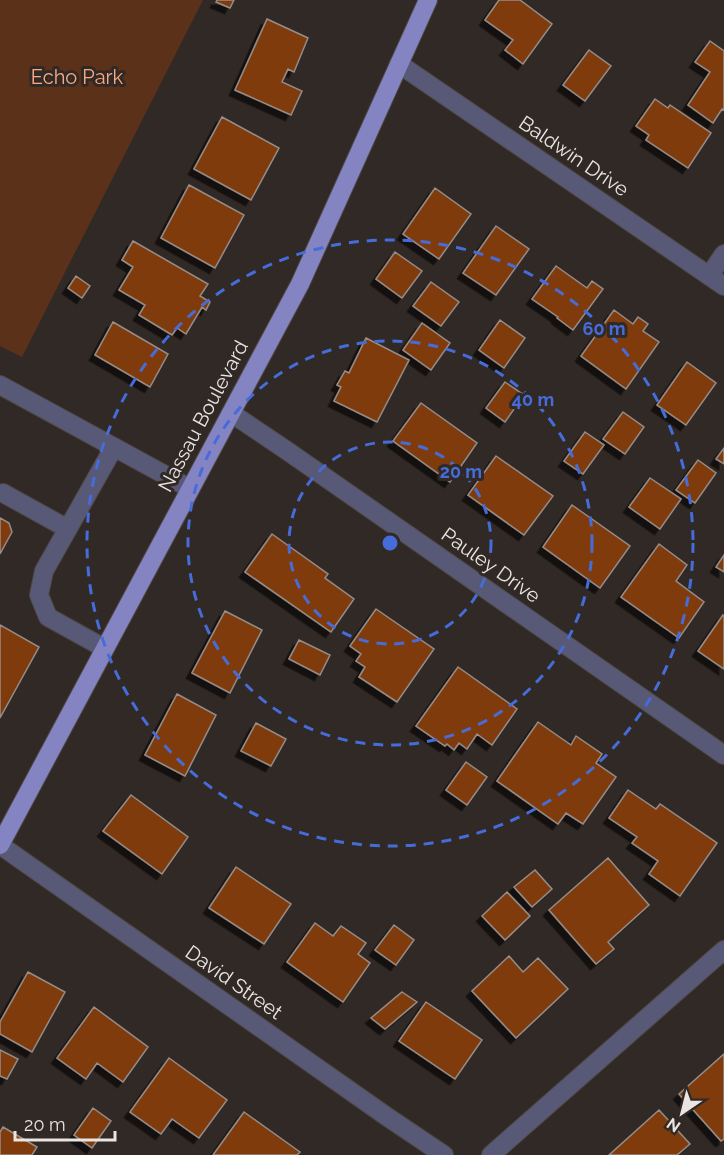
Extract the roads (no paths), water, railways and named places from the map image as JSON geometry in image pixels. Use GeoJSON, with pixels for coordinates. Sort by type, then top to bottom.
{"type":"FeatureCollection","features":[{"type":"Feature","properties":{"kind":"main road","name":"Nassau Boulevard"},"geometry":{"type":"LineString","coordinates":[[0,845],[300,284],[428,0]]}},
{"type":"Feature","properties":{"kind":"street","name":"Baldwin Drive"},"geometry":{"type":"LineString","coordinates":[[399,64],[717,281]]}},
{"type":"Feature","properties":{"kind":"street"},"geometry":{"type":"LineString","coordinates":[[717,281],[724,254]]}},
{"type":"Feature","properties":{"kind":"street"},"geometry":{"type":"LineString","coordinates":[[0,385],[189,488]]}},
{"type":"Feature","properties":{"kind":"street","name":"Pauley Drive"},"geometry":{"type":"LineString","coordinates":[[231,413],[724,756]]}},
{"type":"Feature","properties":{"kind":"street"},"geometry":{"type":"LineString","coordinates":[[104,648],[48,617],[39,595],[44,571],[114,447]]}},
{"type":"Feature","properties":{"kind":"street"},"geometry":{"type":"LineString","coordinates":[[3,493],[68,529]]}},
{"type":"Feature","properties":{"kind":"street","name":"David Street"},"geometry":{"type":"LineString","coordinates":[[0,845],[444,1155]]}},
{"type":"Feature","properties":{"kind":"street"},"geometry":{"type":"LineString","coordinates":[[491,1155],[724,950]]}},
{"type":"Feature","properties":{"kind":"park label","name":"Echo Park"},"geometry":{"type":"Point","coordinates":[77,77]}}]}
